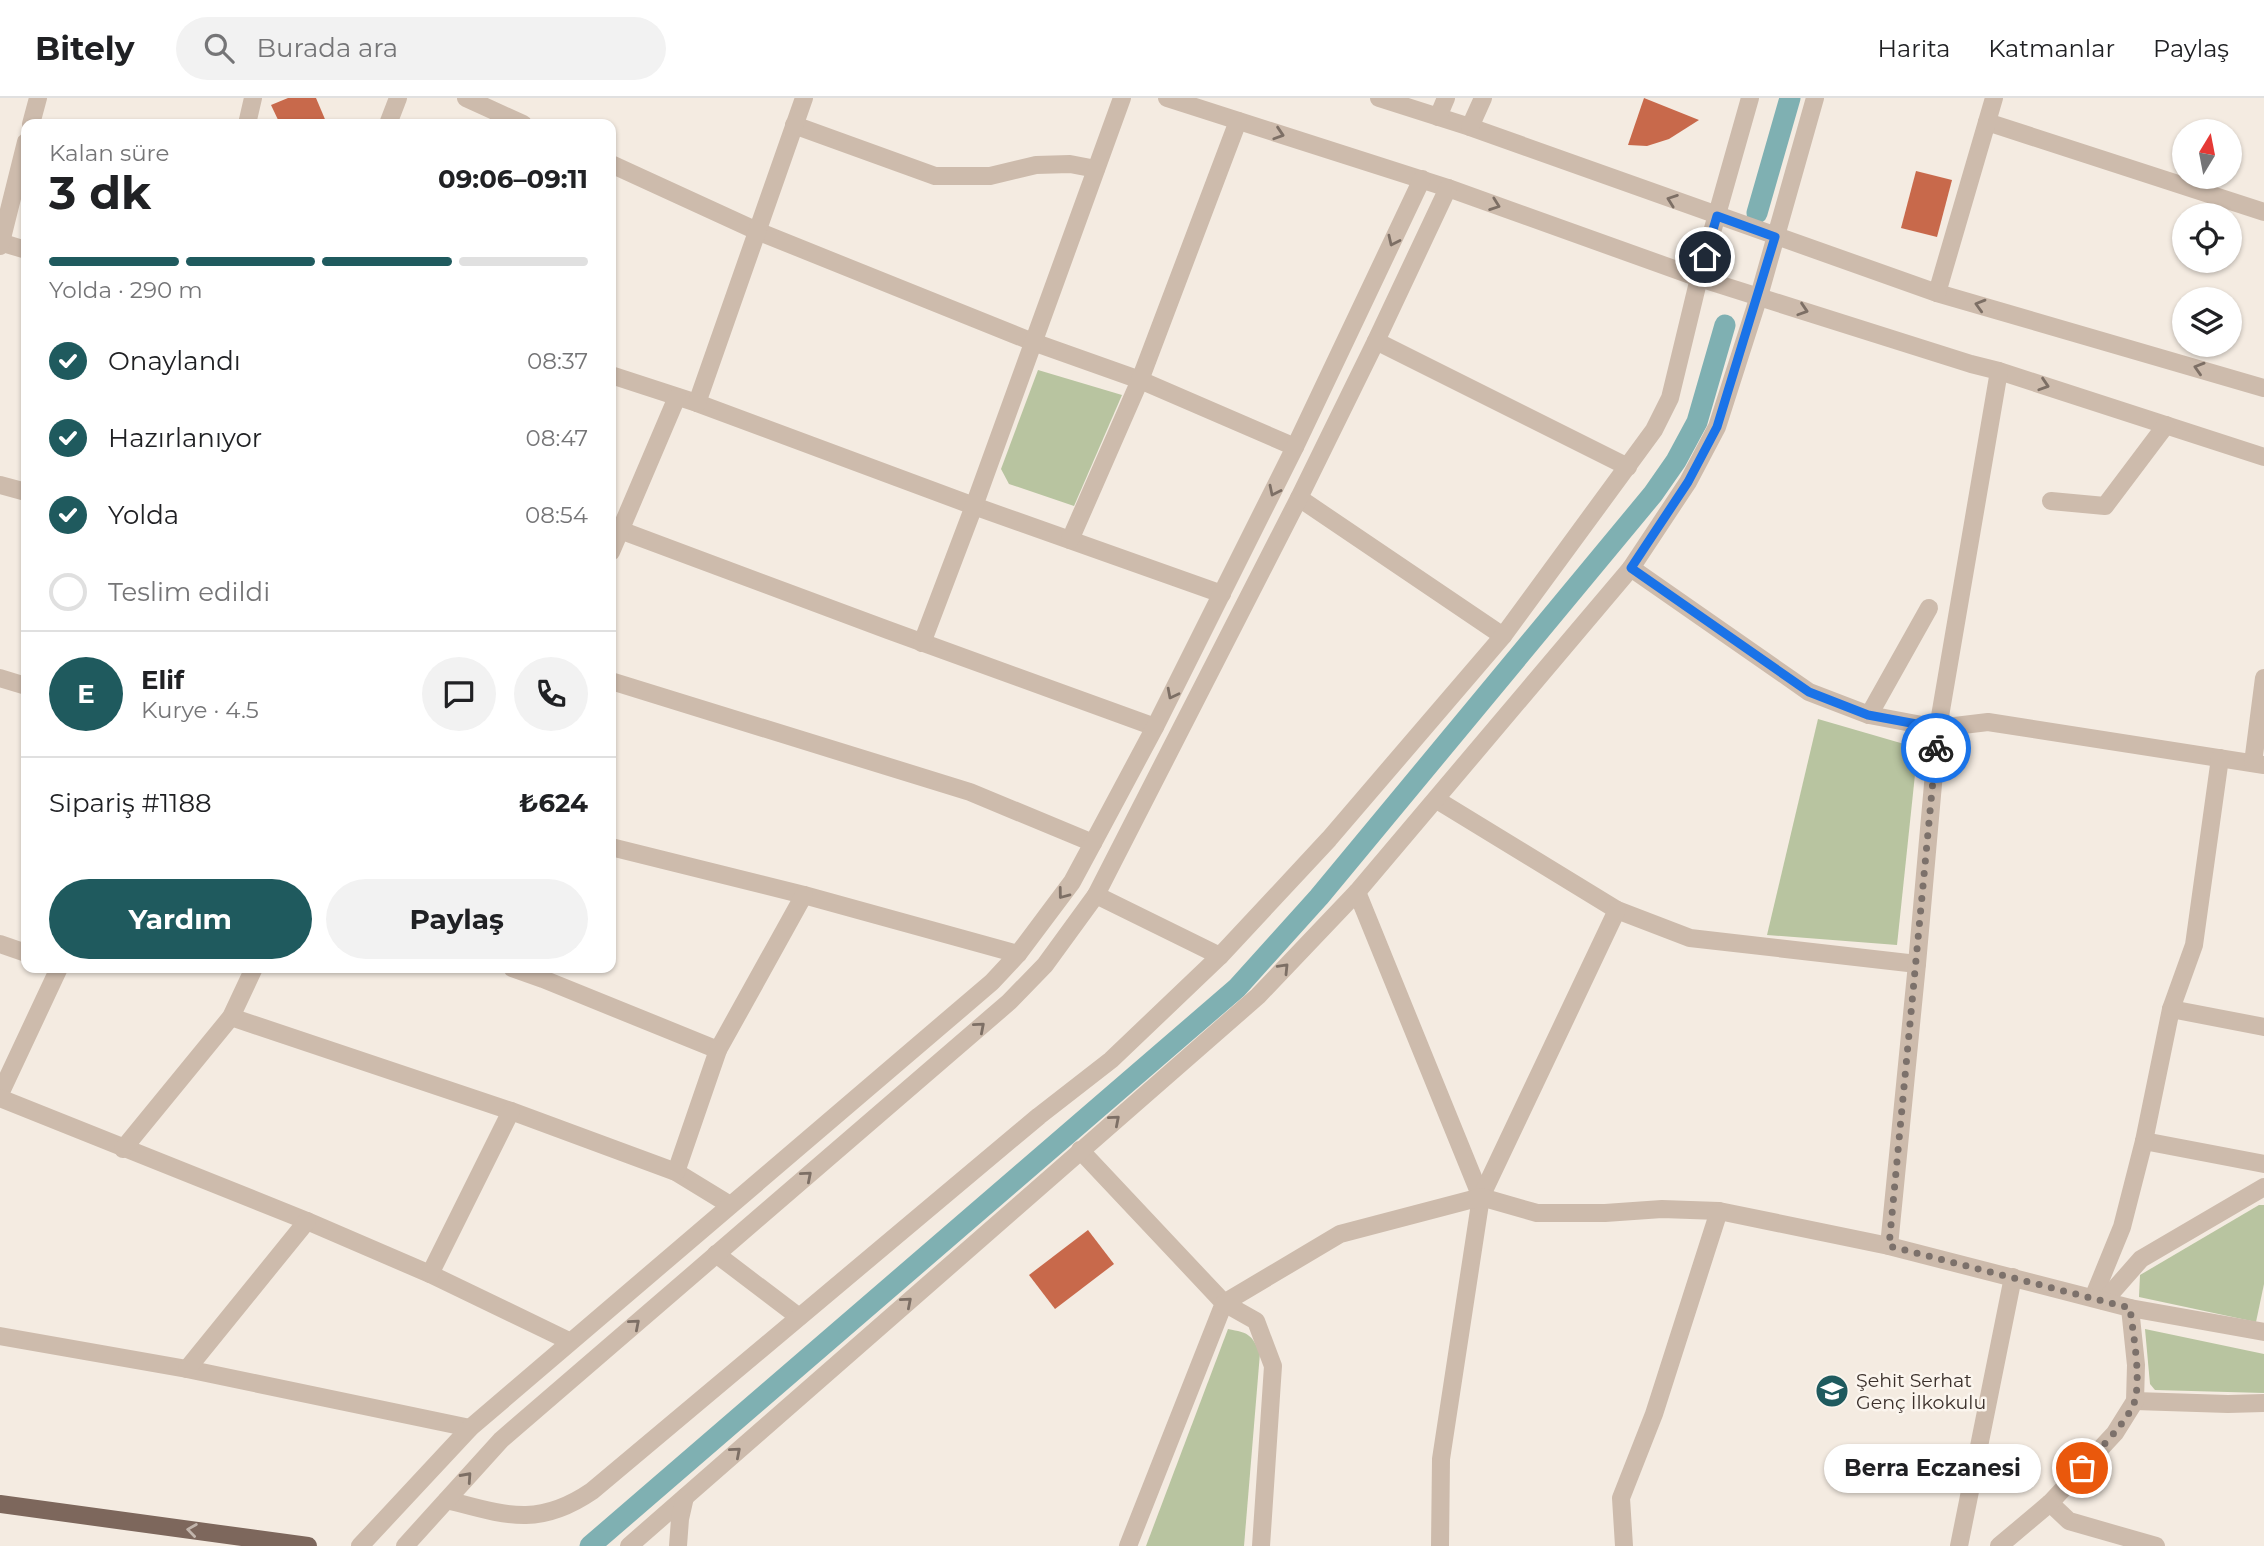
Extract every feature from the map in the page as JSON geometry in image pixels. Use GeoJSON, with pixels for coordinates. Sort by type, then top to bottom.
{"type":"FeatureCollection","features":[{"type":"Feature","properties":{"kind":"main road"},"geometry":{"type":"LineString","coordinates":[[0,1504],[308,1546]]}},
{"type":"Feature","properties":{"kind":"street"},"geometry":{"type":"LineString","coordinates":[[32,119],[37,98]]}},
{"type":"Feature","properties":{"kind":"street"},"geometry":{"type":"LineString","coordinates":[[248,119],[253,98]]}},
{"type":"Feature","properties":{"kind":"street"},"geometry":{"type":"LineString","coordinates":[[390,119],[398,98]]}},
{"type":"Feature","properties":{"kind":"street"},"geometry":{"type":"LineString","coordinates":[[466,98],[512,119]]}},
{"type":"Feature","properties":{"kind":"street"},"geometry":{"type":"LineString","coordinates":[[697,402],[804,98]]}},
{"type":"Feature","properties":{"kind":"street"},"geometry":{"type":"LineString","coordinates":[[922,643],[1122,98]]}},
{"type":"Feature","properties":{"kind":"street"},"geometry":{"type":"LineString","coordinates":[[1167,98],[1422,179],[1699,278],[2264,457]]}},
{"type":"Feature","properties":{"kind":"street"},"geometry":{"type":"LineString","coordinates":[[1379,98],[1470,127],[1937,293],[2263,385]]}},
{"type":"Feature","properties":{"kind":"street"},"geometry":{"type":"LineString","coordinates":[[1438,117],[1446,98]]}},
{"type":"Feature","properties":{"kind":"street"},"geometry":{"type":"LineString","coordinates":[[1470,127],[1483,98]]}},
{"type":"Feature","properties":{"kind":"street"},"geometry":{"type":"LineString","coordinates":[[447,1500],[519,1516],[548,1513],[578,1500],[1111,1060],[1220,956],[1329,839],[1503,636],[1654,430],[1670,398],[1699,278],[1750,98]]}},
{"type":"Feature","properties":{"kind":"street"},"geometry":{"type":"LineString","coordinates":[[629,1546],[1258,996],[1357,892],[1631,568],[1688,482],[1717,427],[1759,296],[1815,98]]}},
{"type":"Feature","properties":{"kind":"street"},"geometry":{"type":"LineString","coordinates":[[1937,293],[1994,98]]}},
{"type":"Feature","properties":{"kind":"street"},"geometry":{"type":"LineString","coordinates":[[1070,540],[1140,380],[1238,121]]}},
{"type":"Feature","properties":{"kind":"street"},"geometry":{"type":"LineString","coordinates":[[1987,122],[2264,212]]}},
{"type":"Feature","properties":{"kind":"street"},"geometry":{"type":"LineString","coordinates":[[794,125],[936,176],[990,176],[1036,165],[1070,164],[1096,169]]}},
{"type":"Feature","properties":{"kind":"street"},"geometry":{"type":"LineString","coordinates":[[21,162],[0,244],[21,249]]}},
{"type":"Feature","properties":{"kind":"street"},"geometry":{"type":"LineString","coordinates":[[616,166],[757,231],[1033,342],[1140,380],[1295,447]]}},
{"type":"Feature","properties":{"kind":"street"},"geometry":{"type":"LineString","coordinates":[[360,1546],[470,1428],[992,982],[1018,954],[1072,882],[1156,727],[1295,447],[1422,179]]}},
{"type":"Feature","properties":{"kind":"street"},"geometry":{"type":"LineString","coordinates":[[405,1546],[500,1440],[1009,1002],[1045,965],[1096,895],[1299,498],[1448,188]]}},
{"type":"Feature","properties":{"kind":"street"},"geometry":{"type":"LineString","coordinates":[[1376,341],[1628,467]]}},
{"type":"Feature","properties":{"kind":"street"},"geometry":{"type":"LineString","coordinates":[[1889,1246],[1938,728],[1999,371]]}},
{"type":"Feature","properties":{"kind":"street"},"geometry":{"type":"LineString","coordinates":[[616,377],[697,402],[974,506],[1222,594]]}},
{"type":"Feature","properties":{"kind":"street"},"geometry":{"type":"LineString","coordinates":[[616,540],[677,397]]}},
{"type":"Feature","properties":{"kind":"street"},"geometry":{"type":"LineString","coordinates":[[2051,501],[2105,506],[2166,425]]}},
{"type":"Feature","properties":{"kind":"street"},"geometry":{"type":"LineString","coordinates":[[0,485],[21,491]]}},
{"type":"Feature","properties":{"kind":"street"},"geometry":{"type":"LineString","coordinates":[[1299,498],[1503,636]]}},
{"type":"Feature","properties":{"kind":"street"},"geometry":{"type":"LineString","coordinates":[[620,530],[1156,727]]}},
{"type":"Feature","properties":{"kind":"street"},"geometry":{"type":"LineString","coordinates":[[1631,568],[1809,692],[1868,715],[1938,728],[1988,723],[2259,764],[2264,678]]}},
{"type":"Feature","properties":{"kind":"street"},"geometry":{"type":"LineString","coordinates":[[1868,715],[1929,608]]}},
{"type":"Feature","properties":{"kind":"street"},"geometry":{"type":"LineString","coordinates":[[0,678],[21,684]]}},
{"type":"Feature","properties":{"kind":"street"},"geometry":{"type":"LineString","coordinates":[[616,683],[970,792],[1093,843]]}},
{"type":"Feature","properties":{"kind":"street"},"geometry":{"type":"LineString","coordinates":[[2099,1300],[2122,1227],[2144,1141],[2171,1009],[2194,944],[2220,758]]}},
{"type":"Feature","properties":{"kind":"street"},"geometry":{"type":"LineString","coordinates":[[1437,800],[1617,910],[1690,938],[1917,964]]}},
{"type":"Feature","properties":{"kind":"street"},"geometry":{"type":"LineString","coordinates":[[616,848],[804,895],[1018,954]]}},
{"type":"Feature","properties":{"kind":"street"},"geometry":{"type":"LineString","coordinates":[[1357,892],[1481,1197]]}},
{"type":"Feature","properties":{"kind":"street"},"geometry":{"type":"LineString","coordinates":[[676,1172],[718,1050],[804,895]]}},
{"type":"Feature","properties":{"kind":"street"},"geometry":{"type":"LineString","coordinates":[[1096,895],[1220,956]]}},
{"type":"Feature","properties":{"kind":"street"},"geometry":{"type":"LineString","coordinates":[[1440,1546],[1441,1458],[1481,1197],[1617,910]]}},
{"type":"Feature","properties":{"kind":"street"},"geometry":{"type":"LineString","coordinates":[[0,944],[21,951]]}},
{"type":"Feature","properties":{"kind":"street"},"geometry":{"type":"LineString","coordinates":[[57,973],[0,1096],[123,1149],[307,1221],[430,1274],[569,1341]]}},
{"type":"Feature","properties":{"kind":"street"},"geometry":{"type":"LineString","coordinates":[[123,1149],[231,1017],[252,973]]}},
{"type":"Feature","properties":{"kind":"street"},"geometry":{"type":"LineString","coordinates":[[525,973],[718,1050]]}},
{"type":"Feature","properties":{"kind":"street"},"geometry":{"type":"LineString","coordinates":[[2171,1009],[2264,1027]]}},
{"type":"Feature","properties":{"kind":"street"},"geometry":{"type":"LineString","coordinates":[[231,1017],[511,1111],[676,1172],[730,1205]]}},
{"type":"Feature","properties":{"kind":"street"},"geometry":{"type":"LineString","coordinates":[[430,1274],[511,1111]]}},
{"type":"Feature","properties":{"kind":"street"},"geometry":{"type":"LineString","coordinates":[[2144,1141],[2264,1164]]}},
{"type":"Feature","properties":{"kind":"street"},"geometry":{"type":"LineString","coordinates":[[1080,1150],[1224,1303],[1256,1321],[1273,1366],[1261,1546]]}},
{"type":"Feature","properties":{"kind":"street"},"geometry":{"type":"LineString","coordinates":[[2099,1300],[2140,1259],[2264,1188]]}},
{"type":"Feature","properties":{"kind":"street"},"geometry":{"type":"LineString","coordinates":[[1128,1546],[1224,1303],[1340,1234],[1481,1197],[1537,1213],[1605,1213],[1662,1209],[1719,1211],[1889,1246],[2130,1308],[2264,1332]]}},
{"type":"Feature","properties":{"kind":"street"},"geometry":{"type":"LineString","coordinates":[[1624,1546],[1621,1498],[1654,1414],[1719,1211]]}},
{"type":"Feature","properties":{"kind":"street"},"geometry":{"type":"LineString","coordinates":[[187,1369],[307,1221]]}},
{"type":"Feature","properties":{"kind":"street"},"geometry":{"type":"LineString","coordinates":[[716,1254],[799,1317]]}},
{"type":"Feature","properties":{"kind":"street"},"geometry":{"type":"LineString","coordinates":[[1959,1546],[2013,1278]]}},
{"type":"Feature","properties":{"kind":"street"},"geometry":{"type":"LineString","coordinates":[[1999,1546],[2050,1503],[2115,1433],[2135,1401],[2136,1365],[2130,1308]]}},
{"type":"Feature","properties":{"kind":"street"},"geometry":{"type":"LineString","coordinates":[[0,1336],[187,1369],[470,1428]]}},
{"type":"Feature","properties":{"kind":"street"},"geometry":{"type":"LineString","coordinates":[[2135,1401],[2264,1403]]}},
{"type":"Feature","properties":{"kind":"street"},"geometry":{"type":"LineString","coordinates":[[678,1546],[685,1497]]}},
{"type":"Feature","properties":{"kind":"street"},"geometry":{"type":"LineString","coordinates":[[2050,1503],[2068,1521],[2156,1546]]}},
{"type":"Feature","properties":{"kind":"green space"},"geometry":{"type":"Polygon","coordinates":[[[1038,370],[1122,395],[1074,506],[1009,484],[1001,469],[1038,370]]]}},
{"type":"Feature","properties":{"kind":"green space"},"geometry":{"type":"Polygon","coordinates":[[[1818,719],[1911,746],[1916,765],[1897,945],[1767,935],[1818,719]]]}},
{"type":"Feature","properties":{"kind":"green space"},"geometry":{"type":"Polygon","coordinates":[[[2259,1205],[2264,1205],[2264,1284],[2256,1322],[2139,1297],[2140,1275],[2259,1205]]]}},
{"type":"Feature","properties":{"kind":"green space"},"geometry":{"type":"Polygon","coordinates":[[[1228,1329],[1248,1335],[1260,1353],[1244,1546],[1146,1546],[1228,1329]]]}},
{"type":"Feature","properties":{"kind":"green space"},"geometry":{"type":"Polygon","coordinates":[[[2145,1329],[2264,1354],[2264,1393],[2155,1390],[2150,1384],[2145,1329]]]}},
{"type":"Feature","properties":{"kind":"building"},"geometry":{"type":"Polygon","coordinates":[[[288,98],[316,98],[325,119],[278,119],[271,105],[288,98]]]}},
{"type":"Feature","properties":{"kind":"building"},"geometry":{"type":"Polygon","coordinates":[[[1644,98],[1699,120],[1669,139],[1647,146],[1628,145],[1644,98]]]}},
{"type":"Feature","properties":{"kind":"building"},"geometry":{"type":"Polygon","coordinates":[[[1916,171],[1952,180],[1937,237],[1901,228],[1916,171]]]}},
{"type":"Feature","properties":{"kind":"building"},"geometry":{"type":"Polygon","coordinates":[[[1088,1230],[1114,1264],[1055,1309],[1029,1275],[1088,1230]]]}},
{"type":"Feature","properties":{"kind":"waterway"},"geometry":{"type":"LineString","coordinates":[[1757,213],[1790,98]]}},
{"type":"Feature","properties":{"kind":"waterway"},"geometry":{"type":"LineString","coordinates":[[590,1546],[1237,988],[1319,897],[1653,494],[1676,461],[1697,422],[1725,325]]}},
{"type":"Feature","properties":{"kind":"way so far"},"geometry":{"type":"LineString","coordinates":[[1936,748],[1889,1246],[2130,1308],[2136,1365],[2135,1401],[2115,1433],[2082,1468]]}},
{"type":"Feature","properties":{"kind":"place","name":"Şehit Serhat Genç İlkokulu"},"geometry":{"type":"Point","coordinates":[1832,1391]}},
{"type":"Feature","properties":{"kind":"place","name":"Berra Eczanesi"},"geometry":{"type":"Point","coordinates":[2082,1468]}},
{"type":"Feature","properties":{"kind":"route"},"geometry":{"type":"LineString","coordinates":[[1705,257],[1717,216],[1775,237],[1717,427],[1688,482],[1631,568],[1809,692],[1868,715],[1938,728],[1936,748]]}}]}
